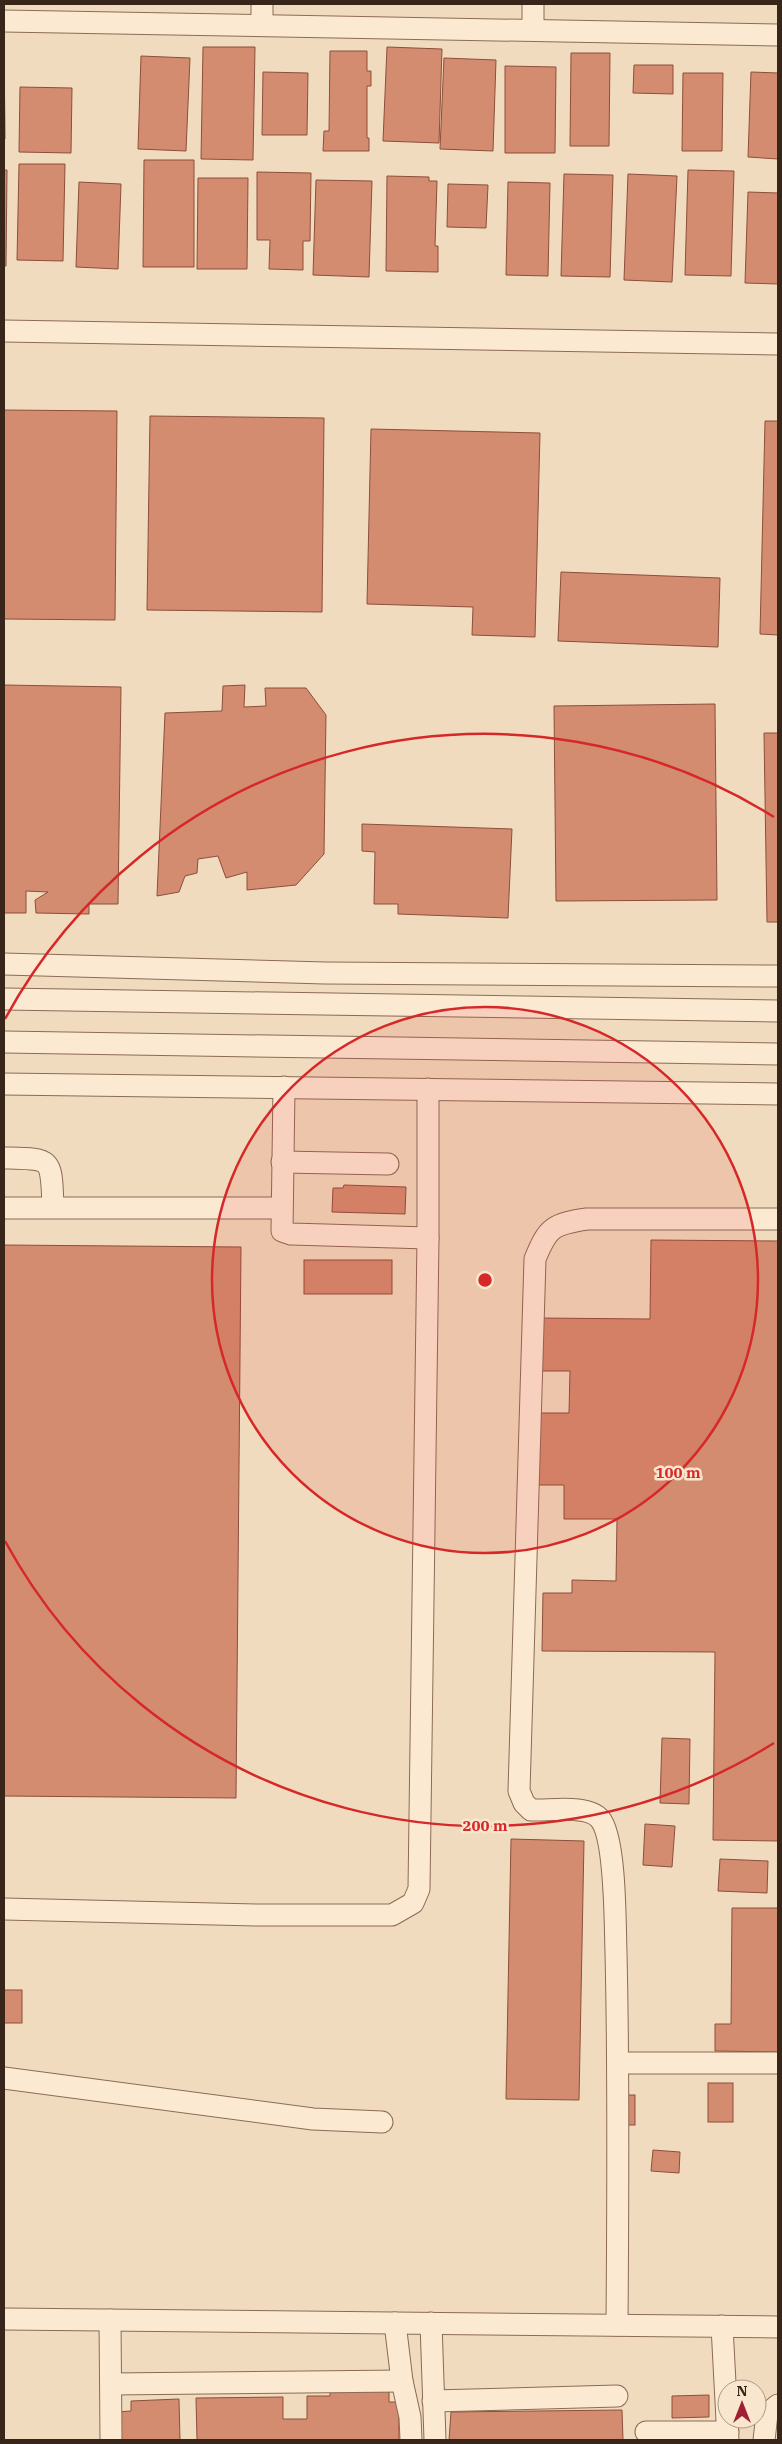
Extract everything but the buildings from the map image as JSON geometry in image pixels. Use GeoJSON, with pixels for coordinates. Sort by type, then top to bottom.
{"type":"FeatureCollection","features":[{"type":"Feature","properties":{"kind":"street"},"geometry":{"type":"LineString","coordinates":[[533,4],[533,29]]}},
{"type":"Feature","properties":{"kind":"street"},"geometry":{"type":"LineString","coordinates":[[4,21],[262,14],[533,29],[778,35]]}},
{"type":"Feature","properties":{"kind":"street"},"geometry":{"type":"LineString","coordinates":[[4,331],[778,344]]}},
{"type":"Feature","properties":{"kind":"street"},"geometry":{"type":"LineString","coordinates":[[4,964],[325,973],[778,976]]}},
{"type":"Feature","properties":{"kind":"street"},"geometry":{"type":"LineString","coordinates":[[4,999],[778,1011]]}},
{"type":"Feature","properties":{"kind":"street"},"geometry":{"type":"LineString","coordinates":[[4,1042],[778,1054]]}},
{"type":"Feature","properties":{"kind":"street"},"geometry":{"type":"LineString","coordinates":[[4,1084],[778,1094]]}},
{"type":"Feature","properties":{"kind":"street"},"geometry":{"type":"LineString","coordinates":[[284,1087],[282,1231],[291,1234],[428,1238]]}},
{"type":"Feature","properties":{"kind":"street"},"geometry":{"type":"LineString","coordinates":[[4,1909],[257,1915],[392,1915],[413,1903],[419,1889],[428,1238],[428,1089]]}},
{"type":"Feature","properties":{"kind":"street"},"geometry":{"type":"LineString","coordinates":[[4,1158],[39,1159],[47,1163],[52,1171],[53,1206]]}},
{"type":"Feature","properties":{"kind":"street"},"geometry":{"type":"LineString","coordinates":[[282,1162],[388,1164]]}},
{"type":"Feature","properties":{"kind":"street"},"geometry":{"type":"LineString","coordinates":[[4,1208],[53,1206],[281,1208]]}},
{"type":"Feature","properties":{"kind":"street"},"geometry":{"type":"LineString","coordinates":[[617,2325],[619,2063],[614,1905],[609,1842],[605,1826],[598,1816],[582,1810],[530,1810],[524,1803],[519,1790],[534,1259],[544,1237],[560,1223],[587,1220],[778,1219]]}},
{"type":"Feature","properties":{"kind":"street"},"geometry":{"type":"LineString","coordinates":[[619,2063],[778,2063]]}},
{"type":"Feature","properties":{"kind":"street"},"geometry":{"type":"LineString","coordinates":[[4,2078],[304,2118],[349,2122],[382,2122]]}},
{"type":"Feature","properties":{"kind":"street"},"geometry":{"type":"LineString","coordinates":[[4,2319],[778,2327]]}},
{"type":"Feature","properties":{"kind":"street"},"geometry":{"type":"LineString","coordinates":[[110,2320],[111,2440]]}},
{"type":"Feature","properties":{"kind":"street"},"geometry":{"type":"LineString","coordinates":[[396,2323],[402,2381],[410,2417],[411,2440]]}},
{"type":"Feature","properties":{"kind":"street"},"geometry":{"type":"LineString","coordinates":[[431,2323],[434,2440]]}},
{"type":"Feature","properties":{"kind":"street"},"geometry":{"type":"LineString","coordinates":[[646,2432],[728,2436],[722,2326]]}},
{"type":"Feature","properties":{"kind":"street"},"geometry":{"type":"LineString","coordinates":[[111,2384],[402,2381]]}},
{"type":"Feature","properties":{"kind":"street"},"geometry":{"type":"LineString","coordinates":[[433,2401],[617,2396]]}},
{"type":"Feature","properties":{"kind":"street"},"geometry":{"type":"LineString","coordinates":[[764,2440],[767,2414],[778,2405]]}}]}
